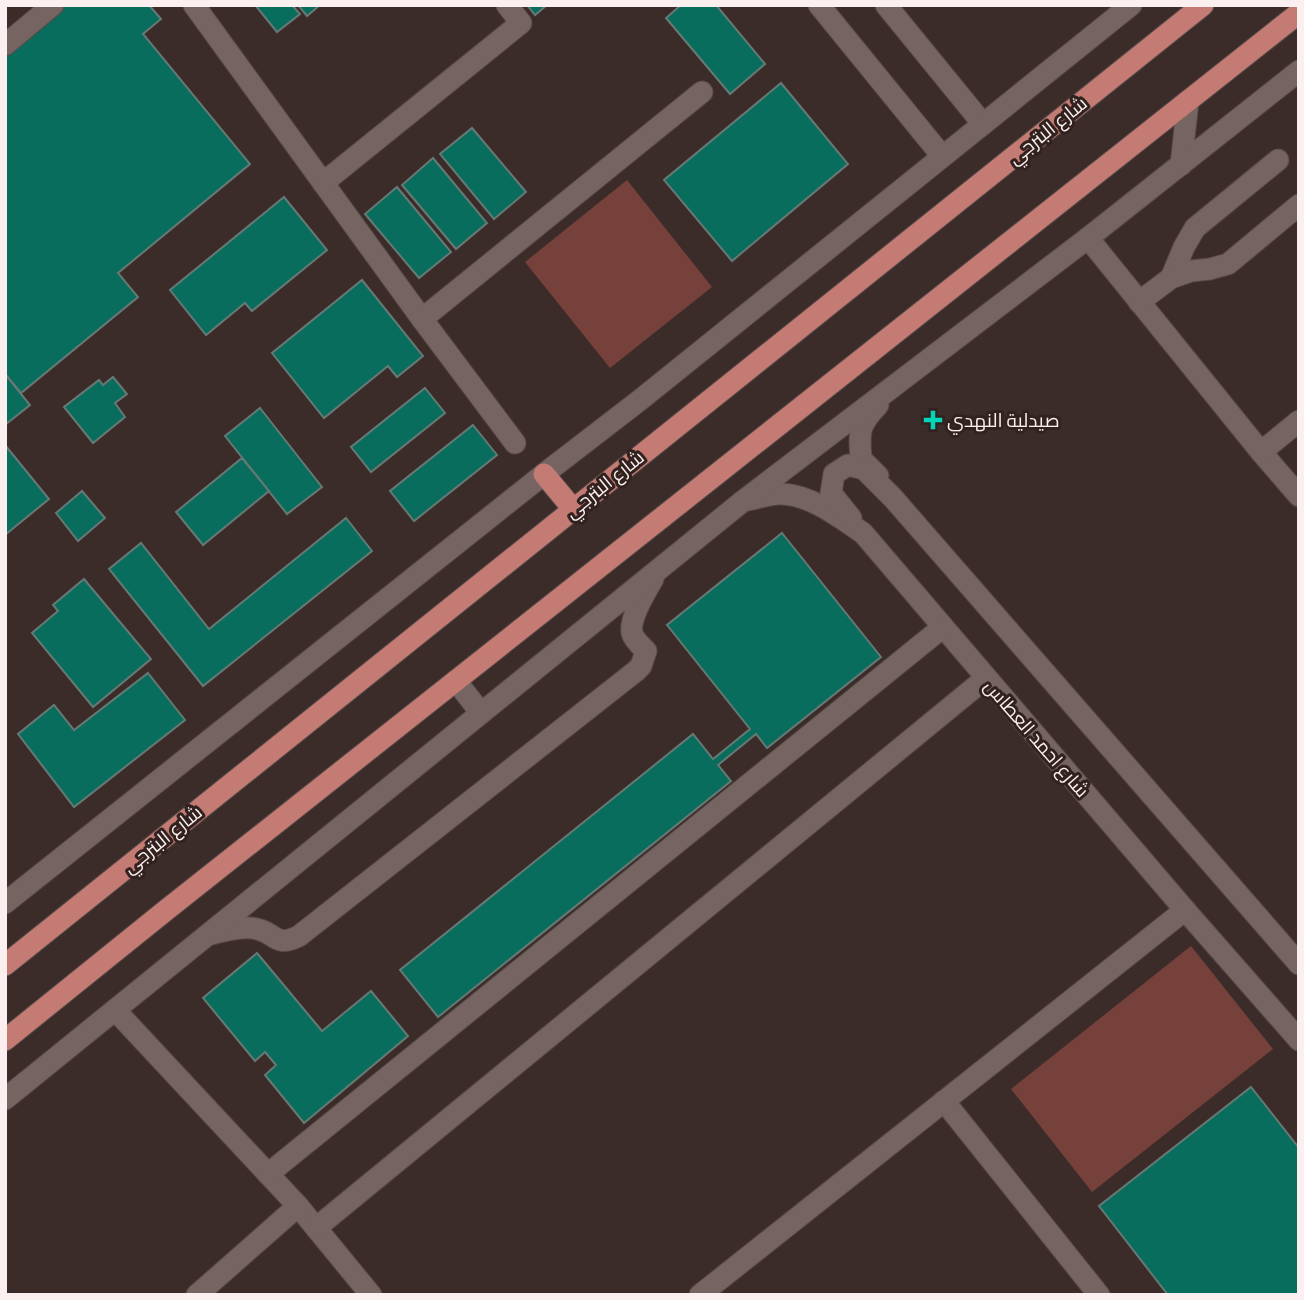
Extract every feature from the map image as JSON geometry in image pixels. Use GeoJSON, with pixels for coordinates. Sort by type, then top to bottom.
{"type":"FeatureCollection","features":[{"type":"Feature","properties":{"kind":"main road","name":"شارع البترجي"},"geometry":{"type":"LineString","coordinates":[[5,965],[1203,5]]}},
{"type":"Feature","properties":{"kind":"main road"},"geometry":{"type":"LineString","coordinates":[[5,1040],[1188,101],[1289,13]]}},
{"type":"Feature","properties":{"kind":"main road"},"geometry":{"type":"LineString","coordinates":[[544,474],[573,509]]}},
{"type":"Feature","properties":{"kind":"street"},"geometry":{"type":"LineString","coordinates":[[5,45],[53,5]]}},
{"type":"Feature","properties":{"kind":"street"},"geometry":{"type":"LineString","coordinates":[[194,5],[515,443]]}},
{"type":"Feature","properties":{"kind":"street"},"geometry":{"type":"LineString","coordinates":[[323,183],[521,23],[507,5]]}},
{"type":"Feature","properties":{"kind":"street"},"geometry":{"type":"LineString","coordinates":[[819,5],[942,156]]}},
{"type":"Feature","properties":{"kind":"street"},"geometry":{"type":"LineString","coordinates":[[886,5],[983,124]]}},
{"type":"Feature","properties":{"kind":"street"},"geometry":{"type":"LineString","coordinates":[[5,903],[640,400],[1131,5]]}},
{"type":"Feature","properties":{"kind":"street"},"geometry":{"type":"LineString","coordinates":[[5,1099],[743,501],[1087,238],[1299,71]]}},
{"type":"Feature","properties":{"kind":"street"},"geometry":{"type":"LineString","coordinates":[[422,319],[702,92]]}},
{"type":"Feature","properties":{"kind":"street"},"geometry":{"type":"LineString","coordinates":[[1181,164],[1188,101]]}},
{"type":"Feature","properties":{"kind":"street"},"geometry":{"type":"LineString","coordinates":[[1171,278],[1195,228],[1278,160]]}},
{"type":"Feature","properties":{"kind":"street"},"geometry":{"type":"LineString","coordinates":[[1139,302],[1171,278],[1228,264],[1299,205]]}},
{"type":"Feature","properties":{"kind":"street"},"geometry":{"type":"LineString","coordinates":[[1087,238],[1299,496]]}},
{"type":"Feature","properties":{"kind":"street"},"geometry":{"type":"LineString","coordinates":[[893,498],[877,475],[861,459],[859,433],[868,415],[909,374]]}},
{"type":"Feature","properties":{"kind":"street"},"geometry":{"type":"LineString","coordinates":[[1261,452],[1299,421]]}},
{"type":"Feature","properties":{"kind":"street"},"geometry":{"type":"LineString","coordinates":[[863,533],[831,493],[834,474],[848,465],[864,469],[893,498],[1299,964]]}},
{"type":"Feature","properties":{"kind":"street","name":"شارع احمد العطاس"},"geometry":{"type":"LineString","coordinates":[[743,501],[779,493],[801,496],[834,513],[863,533],[1185,911],[1299,1040]]}},
{"type":"Feature","properties":{"kind":"street"},"geometry":{"type":"LineString","coordinates":[[209,934],[248,928],[257,929],[280,941],[290,941],[299,936],[636,671],[641,666],[646,651],[635,639],[633,625],[640,603],[658,569]]}},
{"type":"Feature","properties":{"kind":"street"},"geometry":{"type":"LineString","coordinates":[[268,1174],[943,627]]}},
{"type":"Feature","properties":{"kind":"street"},"geometry":{"type":"LineString","coordinates":[[316,1228],[986,678]]}},
{"type":"Feature","properties":{"kind":"street"},"geometry":{"type":"LineString","coordinates":[[456,681],[481,713]]}},
{"type":"Feature","properties":{"kind":"street"},"geometry":{"type":"LineString","coordinates":[[711,1291],[944,1101],[1185,911]]}},
{"type":"Feature","properties":{"kind":"street"},"geometry":{"type":"LineString","coordinates":[[115,1010],[298,1206],[372,1295]]}},
{"type":"Feature","properties":{"kind":"street"},"geometry":{"type":"LineString","coordinates":[[944,1101],[1099,1295]]}},
{"type":"Feature","properties":{"kind":"street"},"geometry":{"type":"LineString","coordinates":[[197,1295],[298,1206]]}},
{"type":"Feature","properties":{"kind":"shaded area"},"geometry":{"type":"Polygon","coordinates":[[[627,180],[712,287],[610,368],[525,262],[627,180]]]}},
{"type":"Feature","properties":{"kind":"shaded area"},"geometry":{"type":"Polygon","coordinates":[[[1191,946],[1273,1049],[1092,1192],[1011,1089],[1191,946]]]}},
{"type":"Feature","properties":{"kind":"building"},"geometry":{"type":"Polygon","coordinates":[[[59,5],[149,5],[161,19],[143,34],[250,164],[118,273],[138,297],[21,393],[5,374],[5,50],[59,5]]]}},
{"type":"Feature","properties":{"kind":"building"},"geometry":{"type":"Polygon","coordinates":[[[255,5],[292,5],[300,14],[277,32],[255,5]]]}},
{"type":"Feature","properties":{"kind":"building"},"geometry":{"type":"Polygon","coordinates":[[[298,5],[320,5],[307,16],[298,5]]]}},
{"type":"Feature","properties":{"kind":"building"},"geometry":{"type":"Polygon","coordinates":[[[527,5],[547,5],[535,15],[527,5]]]}},
{"type":"Feature","properties":{"kind":"building"},"geometry":{"type":"Polygon","coordinates":[[[681,5],[716,5],[765,64],[730,94],[666,18],[681,5]]]}},
{"type":"Feature","properties":{"kind":"building"},"geometry":{"type":"Polygon","coordinates":[[[781,83],[848,164],[732,261],[664,180],[781,83]]]}},
{"type":"Feature","properties":{"kind":"building"},"geometry":{"type":"Polygon","coordinates":[[[472,128],[526,192],[494,219],[440,154],[472,128]]]}},
{"type":"Feature","properties":{"kind":"building"},"geometry":{"type":"Polygon","coordinates":[[[433,158],[487,223],[456,249],[402,185],[433,158]]]}},
{"type":"Feature","properties":{"kind":"building"},"geometry":{"type":"Polygon","coordinates":[[[397,187],[451,252],[419,278],[365,214],[397,187]]]}},
{"type":"Feature","properties":{"kind":"building"},"geometry":{"type":"Polygon","coordinates":[[[284,197],[327,250],[252,311],[245,303],[206,335],[170,290],[284,197]]]}},
{"type":"Feature","properties":{"kind":"building"},"geometry":{"type":"Polygon","coordinates":[[[362,280],[423,356],[397,377],[388,366],[324,418],[272,353],[362,280]]]}},
{"type":"Feature","properties":{"kind":"building"},"geometry":{"type":"Polygon","coordinates":[[[5,374],[30,405],[5,425],[5,374]]]}},
{"type":"Feature","properties":{"kind":"building"},"geometry":{"type":"Polygon","coordinates":[[[113,377],[127,394],[115,403],[125,417],[93,443],[64,407],[99,380],[103,385],[113,377]]]}},
{"type":"Feature","properties":{"kind":"building"},"geometry":{"type":"Polygon","coordinates":[[[425,388],[445,413],[371,472],[351,447],[425,388]]]}},
{"type":"Feature","properties":{"kind":"building"},"geometry":{"type":"Polygon","coordinates":[[[260,408],[322,487],[287,514],[225,436],[260,408]]]}},
{"type":"Feature","properties":{"kind":"building"},"geometry":{"type":"Polygon","coordinates":[[[473,425],[497,455],[414,521],[390,491],[473,425]]]}},
{"type":"Feature","properties":{"kind":"building"},"geometry":{"type":"Polygon","coordinates":[[[5,445],[49,499],[5,535],[5,445]]]}},
{"type":"Feature","properties":{"kind":"building"},"geometry":{"type":"Polygon","coordinates":[[[242,458],[269,491],[203,545],[176,512],[242,458]]]}},
{"type":"Feature","properties":{"kind":"building"},"geometry":{"type":"Polygon","coordinates":[[[82,491],[105,518],[78,541],[56,513],[82,491]]]}},
{"type":"Feature","properties":{"kind":"building"},"geometry":{"type":"Polygon","coordinates":[[[346,518],[372,551],[203,686],[109,569],[141,543],[209,629],[346,518]]]}},
{"type":"Feature","properties":{"kind":"building"},"geometry":{"type":"Polygon","coordinates":[[[782,533],[881,657],[767,748],[756,734],[718,765],[731,781],[438,1017],[400,970],[693,734],[713,759],[750,729],[667,625],[782,533]]]}},
{"type":"Feature","properties":{"kind":"building"},"geometry":{"type":"Polygon","coordinates":[[[84,579],[151,659],[93,707],[32,633],[58,611],[53,605],[84,579]]]}},
{"type":"Feature","properties":{"kind":"building"},"geometry":{"type":"Polygon","coordinates":[[[148,673],[185,720],[74,807],[18,734],[54,705],[74,730],[148,673]]]}},
{"type":"Feature","properties":{"kind":"building"},"geometry":{"type":"Polygon","coordinates":[[[257,953],[322,1031],[371,991],[408,1036],[304,1123],[265,1075],[276,1065],[265,1052],[255,1061],[203,998],[257,953]]]}},
{"type":"Feature","properties":{"kind":"building"},"geometry":{"type":"Polygon","coordinates":[[[1251,1087],[1299,1148],[1299,1293],[1168,1295],[1099,1206],[1251,1087]]]}},
{"type":"Feature","properties":{"kind":"place","name":"صيدلية النهدي"},"geometry":{"type":"Point","coordinates":[933,420]}}]}
